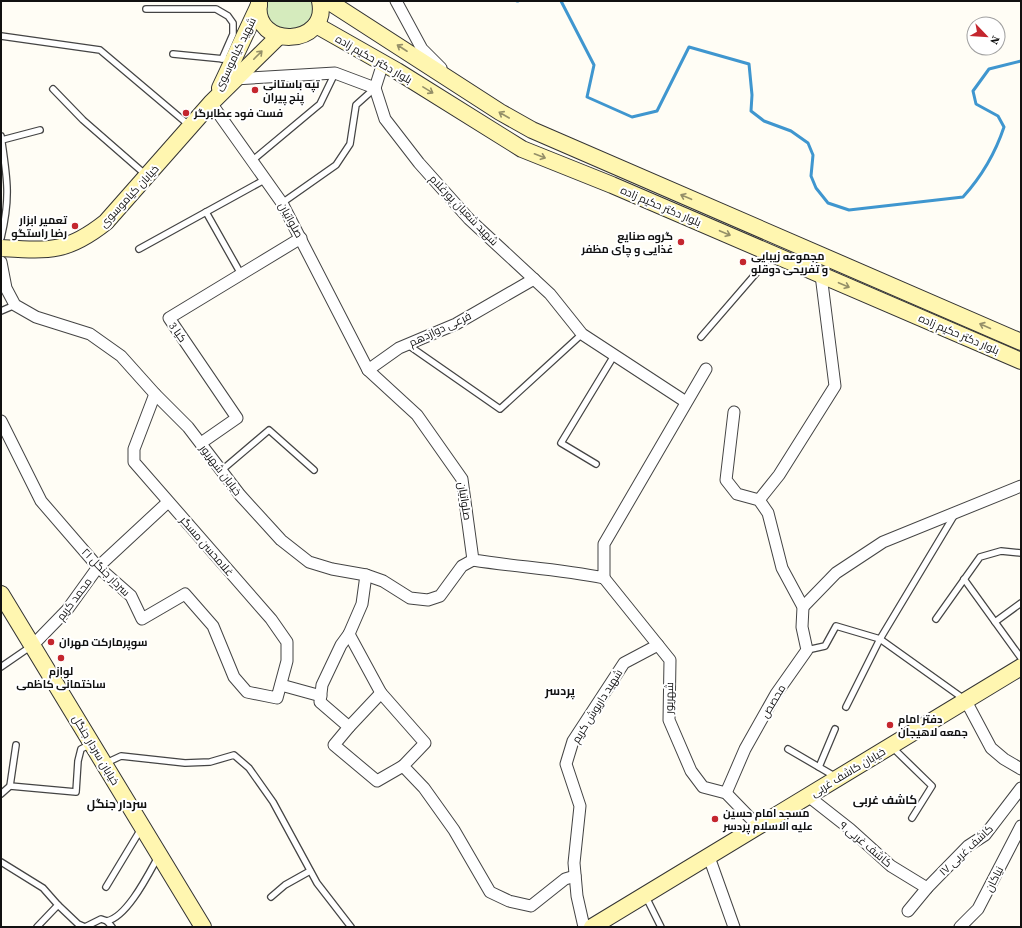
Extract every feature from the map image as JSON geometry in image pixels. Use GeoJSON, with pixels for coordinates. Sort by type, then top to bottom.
{"type":"FeatureCollection","features":[{"type":"Feature","properties":{"kind":"main road"},"geometry":{"type":"LineString","coordinates":[[259,3],[260,15],[264,24],[270,31],[279,36],[289,38],[308,32],[316,24],[320,15],[320,1]]}},
{"type":"Feature","properties":{"kind":"main road","name":"بلوار دکتر حکیم زاده"},"geometry":{"type":"LineString","coordinates":[[328,1],[500,112],[532,130],[1021,342]]}},
{"type":"Feature","properties":{"kind":"main road","name":"شهید کیاموسوی"},"geometry":{"type":"LineString","coordinates":[[211,103],[228,59],[259,3]]}},
{"type":"Feature","properties":{"kind":"main road","name":"بلوار دکتر حکیم زاده"},"geometry":{"type":"LineString","coordinates":[[316,24],[383,63],[522,149],[622,189],[1021,361]]}},
{"type":"Feature","properties":{"kind":"main road","name":"شهید کیاموسوی"},"geometry":{"type":"LineString","coordinates":[[211,103],[279,36]]}},
{"type":"Feature","properties":{"kind":"main road","name":"خیابان کیاموسوی"},"geometry":{"type":"LineString","coordinates":[[1,248],[41,251],[65,247],[87,237],[106,222],[192,127],[211,103]]}},
{"type":"Feature","properties":{"kind":"main road"},"geometry":{"type":"LineString","coordinates":[[622,189],[630,173]]}},
{"type":"Feature","properties":{"kind":"main road"},"geometry":{"type":"LineString","coordinates":[[773,254],[780,237]]}},
{"type":"Feature","properties":{"kind":"main road","name":"خیابان سردار جنگل"},"geometry":{"type":"LineString","coordinates":[[1,594],[203,927]]}},
{"type":"Feature","properties":{"kind":"main road","name":"خیابان کاشف غربی"},"geometry":{"type":"LineString","coordinates":[[592,927],[1021,667]]}},
{"type":"Feature","properties":{"kind":"street"},"geometry":{"type":"LineString","coordinates":[[396,1],[422,49],[458,85]]}},
{"type":"Feature","properties":{"kind":"street"},"geometry":{"type":"LineString","coordinates":[[235,79],[336,72],[375,88],[383,63]]}},
{"type":"Feature","properties":{"kind":"street","name":"شهید شعبان پورغلام"},"geometry":{"type":"LineString","coordinates":[[375,88],[386,119],[419,163],[469,219],[550,294],[582,334],[615,354],[686,402]]}},
{"type":"Feature","properties":{"kind":"street","name":"صلواتیان"},"geometry":{"type":"LineString","coordinates":[[211,103],[282,202],[368,370],[417,415],[462,478],[473,560]]}},
{"type":"Feature","properties":{"kind":"street","name":"کیا 3"},"geometry":{"type":"LineString","coordinates":[[202,442],[238,418],[169,318],[301,238]]}},
{"type":"Feature","properties":{"kind":"street"},"geometry":{"type":"LineString","coordinates":[[1,262],[6,288],[15,305]]}},
{"type":"Feature","properties":{"kind":"street"},"geometry":{"type":"LineString","coordinates":[[759,500],[779,475],[835,386],[821,275]]}},
{"type":"Feature","properties":{"kind":"street","name":"فرعی دوازدهم"},"geometry":{"type":"LineString","coordinates":[[368,370],[399,348],[456,324],[534,279]]}},
{"type":"Feature","properties":{"kind":"street","name":"خیابان شهریور"},"geometry":{"type":"LineString","coordinates":[[15,305],[36,317],[90,334],[121,356],[155,394],[202,442],[240,495],[280,540],[309,562],[332,569],[366,575],[383,581],[410,598],[428,600],[440,596],[462,566],[473,560]]}},
{"type":"Feature","properties":{"kind":"street"},"geometry":{"type":"LineString","coordinates":[[473,560],[503,565],[570,571],[604,578],[604,544],[706,369]]}},
{"type":"Feature","properties":{"kind":"street","name":"غلامحسن مسگر"},"geometry":{"type":"LineString","coordinates":[[155,394],[134,449],[134,462],[271,619],[287,642],[288,661],[277,698]]}},
{"type":"Feature","properties":{"kind":"street"},"geometry":{"type":"LineString","coordinates":[[734,412],[726,480],[737,494],[759,500],[768,513],[782,568],[803,607],[802,627],[807,650]]}},
{"type":"Feature","properties":{"kind":"street","name":"سردار جنگل ۲۱"},"geometry":{"type":"LineString","coordinates":[[1,421],[41,501],[98,567],[131,596],[142,619],[185,594],[213,626],[234,677],[247,692],[277,698]]}},
{"type":"Feature","properties":{"kind":"street"},"geometry":{"type":"LineString","coordinates":[[803,607],[836,573],[883,542],[957,510],[1021,486]]}},
{"type":"Feature","properties":{"kind":"street","name":"محمد کریم"},"geometry":{"type":"LineString","coordinates":[[32,646],[67,610],[98,567],[168,502]]}},
{"type":"Feature","properties":{"kind":"street"},"geometry":{"type":"LineString","coordinates":[[349,727],[320,702],[325,678],[341,645],[349,634],[362,604],[366,575]]}},
{"type":"Feature","properties":{"kind":"street","name":"شهریور"},"geometry":{"type":"LineString","coordinates":[[604,578],[670,660],[669,720],[691,771],[703,787],[726,793]]}},
{"type":"Feature","properties":{"kind":"street"},"geometry":{"type":"LineString","coordinates":[[349,634],[381,693],[425,743],[403,766],[377,781],[334,745],[381,693]]}},
{"type":"Feature","properties":{"kind":"street","name":"شهید داریوش کریم"},"geometry":{"type":"LineString","coordinates":[[584,927],[577,896],[574,863],[580,806],[566,764],[573,741],[624,663],[658,645]]}},
{"type":"Feature","properties":{"kind":"street","name":"محصص"},"geometry":{"type":"LineString","coordinates":[[726,793],[745,749],[776,694],[807,650]]}},
{"type":"Feature","properties":{"kind":"street"},"geometry":{"type":"LineString","coordinates":[[281,685],[321,696]]}},
{"type":"Feature","properties":{"kind":"street"},"geometry":{"type":"LineString","coordinates":[[966,700],[991,748],[1004,759],[1021,769]]}},
{"type":"Feature","properties":{"kind":"street"},"geometry":{"type":"LineString","coordinates":[[403,766],[424,788],[454,830],[490,892],[509,901],[531,906],[565,879],[575,876]]}},
{"type":"Feature","properties":{"kind":"street"},"geometry":{"type":"LineString","coordinates":[[726,793],[758,826]]}},
{"type":"Feature","properties":{"kind":"street","name":"کاشف غربی ۱۷"},"geometry":{"type":"LineString","coordinates":[[908,911],[927,888],[968,846],[986,835],[1019,794]]}},
{"type":"Feature","properties":{"kind":"street","name":"کاشف غربی ۹"},"geometry":{"type":"LineString","coordinates":[[808,796],[850,829],[891,866],[927,888]]}},
{"type":"Feature","properties":{"kind":"street","name":"نیاکان"},"geometry":{"type":"LineString","coordinates":[[960,927],[978,909],[1021,826]]}},
{"type":"Feature","properties":{"kind":"street"},"geometry":{"type":"LineString","coordinates":[[709,857],[734,927]]}},
{"type":"Feature","properties":{"kind":"lane"},"geometry":{"type":"LineString","coordinates":[[146,9],[216,8],[228,16],[233,22],[233,34],[228,59],[173,54]]}},
{"type":"Feature","properties":{"kind":"lane"},"geometry":{"type":"LineString","coordinates":[[1,36],[100,50],[192,127]]}},
{"type":"Feature","properties":{"kind":"lane"},"geometry":{"type":"LineString","coordinates":[[253,160],[320,104],[336,72]]}},
{"type":"Feature","properties":{"kind":"lane"},"geometry":{"type":"LineString","coordinates":[[282,202],[336,165],[350,144],[356,105],[375,88]]}},
{"type":"Feature","properties":{"kind":"lane"},"geometry":{"type":"LineString","coordinates":[[53,89],[83,120],[148,176]]}},
{"type":"Feature","properties":{"kind":"lane"},"geometry":{"type":"LineString","coordinates":[[1,238],[7,213],[8,183],[1,138],[40,130]]}},
{"type":"Feature","properties":{"kind":"lane"},"geometry":{"type":"LineString","coordinates":[[139,249],[266,179]]}},
{"type":"Feature","properties":{"kind":"lane"},"geometry":{"type":"LineString","coordinates":[[206,212],[241,274]]}},
{"type":"Feature","properties":{"kind":"lane"},"geometry":{"type":"LineString","coordinates":[[701,337],[773,254]]}},
{"type":"Feature","properties":{"kind":"lane"},"geometry":{"type":"LineString","coordinates":[[1,312],[15,305]]}},
{"type":"Feature","properties":{"kind":"lane"},"geometry":{"type":"LineString","coordinates":[[408,344],[500,409],[582,334]]}},
{"type":"Feature","properties":{"kind":"lane"},"geometry":{"type":"LineString","coordinates":[[596,464],[562,443],[615,354]]}},
{"type":"Feature","properties":{"kind":"lane"},"geometry":{"type":"LineString","coordinates":[[222,470],[269,430],[314,470]]}},
{"type":"Feature","properties":{"kind":"lane"},"geometry":{"type":"LineString","coordinates":[[846,707],[880,639],[957,510]]}},
{"type":"Feature","properties":{"kind":"lane"},"geometry":{"type":"LineString","coordinates":[[936,619],[980,557],[1001,551],[1021,553]]}},
{"type":"Feature","properties":{"kind":"lane"},"geometry":{"type":"LineString","coordinates":[[964,579],[1021,658]]}},
{"type":"Feature","properties":{"kind":"lane"},"geometry":{"type":"LineString","coordinates":[[996,622],[1021,603]]}},
{"type":"Feature","properties":{"kind":"lane"},"geometry":{"type":"LineString","coordinates":[[807,650],[826,646],[836,626],[880,639],[966,700]]}},
{"type":"Feature","properties":{"kind":"lane"},"geometry":{"type":"LineString","coordinates":[[1,667],[32,646]]}},
{"type":"Feature","properties":{"kind":"lane"},"geometry":{"type":"LineString","coordinates":[[819,767],[835,729]]}},
{"type":"Feature","properties":{"kind":"lane"},"geometry":{"type":"LineString","coordinates":[[10,786],[76,792],[78,761],[81,749],[91,743]]}},
{"type":"Feature","properties":{"kind":"lane"},"geometry":{"type":"LineString","coordinates":[[1,794],[10,786],[16,744]]}},
{"type":"Feature","properties":{"kind":"lane"},"geometry":{"type":"LineString","coordinates":[[891,746],[932,786],[912,818]]}},
{"type":"Feature","properties":{"kind":"lane"},"geometry":{"type":"LineString","coordinates":[[788,749],[838,778]]}},
{"type":"Feature","properties":{"kind":"lane"},"geometry":{"type":"LineString","coordinates":[[104,764],[121,756],[210,762],[234,755],[248,768],[273,802],[310,871],[351,927]]}},
{"type":"Feature","properties":{"kind":"lane"},"geometry":{"type":"LineString","coordinates":[[106,887],[142,827]]}},
{"type":"Feature","properties":{"kind":"lane"},"geometry":{"type":"LineString","coordinates":[[1,862],[43,888],[78,924],[85,927],[101,919],[107,921],[114,920],[134,896],[159,856]]}},
{"type":"Feature","properties":{"kind":"lane"},"geometry":{"type":"LineString","coordinates":[[271,897],[285,885],[310,871]]}},
{"type":"Feature","properties":{"kind":"lane"},"geometry":{"type":"LineString","coordinates":[[645,895],[661,927]]}},
{"type":"Feature","properties":{"kind":"lane"},"geometry":{"type":"LineString","coordinates":[[36,927],[58,905]]}},
{"type":"Feature","properties":{"kind":"lane"},"geometry":{"type":"LineString","coordinates":[[107,921],[112,927]]}},
{"type":"Feature","properties":{"kind":"green space"},"geometry":{"type":"Polygon","coordinates":[[[263,1],[316,1],[313,20],[299,32],[272,27],[263,1]]]}},
{"type":"Feature","properties":{"kind":"waterway"},"geometry":{"type":"LineString","coordinates":[[561,1],[594,65],[587,97],[632,117],[657,111],[689,47],[749,64],[752,95],[751,111],[764,121],[791,131],[808,143],[813,155],[811,176],[816,188],[828,203],[849,210],[963,197],[987,164],[1004,127],[998,116],[976,104],[973,91],[989,69],[1021,61]]}},
{"type":"Feature","properties":{"kind":"place","name":"تپه باستانی پنج پیران"},"geometry":{"type":"Point","coordinates":[255,90]}},
{"type":"Feature","properties":{"kind":"place","name":"فست فود عطابرگر"},"geometry":{"type":"Point","coordinates":[186,113]}},
{"type":"Feature","properties":{"kind":"place","name":"تعمیر ابزار رضا راستگو"},"geometry":{"type":"Point","coordinates":[75,226]}},
{"type":"Feature","properties":{"kind":"place","name":"گروه صنایع غذایی و چای مظفر"},"geometry":{"type":"Point","coordinates":[681,242]}},
{"type":"Feature","properties":{"kind":"place","name":"مجموعه زیبایی و تفریحی دوقلو"},"geometry":{"type":"Point","coordinates":[743,262]}},
{"type":"Feature","properties":{"kind":"place","name":"سوپرمارکت مهران"},"geometry":{"type":"Point","coordinates":[51,642]}},
{"type":"Feature","properties":{"kind":"place","name":"لوازم ساختمانی کاظمی"},"geometry":{"type":"Point","coordinates":[61,658]}},
{"type":"Feature","properties":{"kind":"place","name":"دفتر امام جمعه لاهیجان"},"geometry":{"type":"Point","coordinates":[890,725]}},
{"type":"Feature","properties":{"kind":"place","name":"مسجد امام حسین علیه الاسلام پردسر"},"geometry":{"type":"Point","coordinates":[715,819]}},
{"type":"Feature","properties":{"kind":"district","name":"پردسر"},"geometry":{"type":"Point","coordinates":[560,691]}},
{"type":"Feature","properties":{"kind":"district","name":"کاشف غربی"},"geometry":{"type":"Point","coordinates":[885,800]}},
{"type":"Feature","properties":{"kind":"district","name":"سردار جنگل"},"geometry":{"type":"Point","coordinates":[117,804]}}]}
